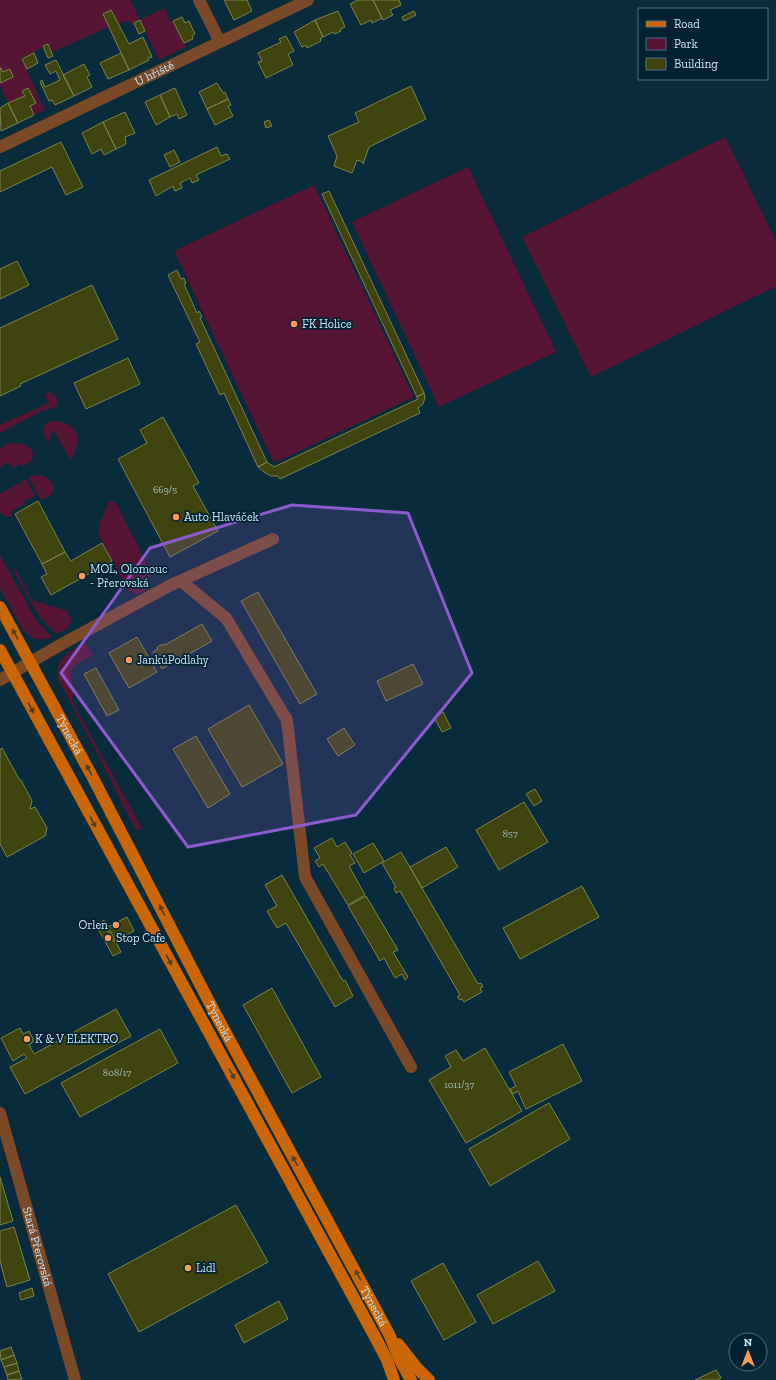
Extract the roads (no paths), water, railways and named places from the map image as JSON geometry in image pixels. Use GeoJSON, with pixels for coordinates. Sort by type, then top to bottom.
{"type":"FeatureCollection","features":[{"type":"Feature","properties":{"kind":"main road","name":"Týnecká"},"geometry":{"type":"LineString","coordinates":[[0,607],[93,778],[216,1015],[389,1334],[400,1360],[411,1380]]}},
{"type":"Feature","properties":{"kind":"main road","name":"Týnecká"},"geometry":{"type":"LineString","coordinates":[[0,650],[374,1335],[387,1360],[394,1380]]}},
{"type":"Feature","properties":{"kind":"main road"},"geometry":{"type":"LineString","coordinates":[[389,1334],[429,1380]]}},
{"type":"Feature","properties":{"kind":"street"},"geometry":{"type":"LineString","coordinates":[[198,0],[220,42]]}},
{"type":"Feature","properties":{"kind":"street","name":"U hřiště"},"geometry":{"type":"LineString","coordinates":[[0,147],[308,0]]}},
{"type":"Feature","properties":{"kind":"street"},"geometry":{"type":"LineString","coordinates":[[0,680],[127,609],[181,581],[273,539]]}},
{"type":"Feature","properties":{"kind":"street"},"geometry":{"type":"LineString","coordinates":[[181,581],[226,618],[287,720],[306,878],[411,1067]]}},
{"type":"Feature","properties":{"kind":"street","name":"Stará Přerovská"},"geometry":{"type":"LineString","coordinates":[[0,1113],[76,1380]]}},
{"type":"Feature","properties":{"kind":"place","name":"FK Holice"},"geometry":{"type":"Point","coordinates":[294,324]}},
{"type":"Feature","properties":{"kind":"place","name":"Auto Hlaváček"},"geometry":{"type":"Point","coordinates":[176,517]}},
{"type":"Feature","properties":{"kind":"place","name":"MOL, Olomouc - Přerovská"},"geometry":{"type":"Point","coordinates":[82,576]}},
{"type":"Feature","properties":{"kind":"place","name":"JankůPodlahy"},"geometry":{"type":"Point","coordinates":[129,660]}},
{"type":"Feature","properties":{"kind":"place","name":"Orlen"},"geometry":{"type":"Point","coordinates":[116,925]}},
{"type":"Feature","properties":{"kind":"place","name":"Stop Cafe"},"geometry":{"type":"Point","coordinates":[108,938]}},
{"type":"Feature","properties":{"kind":"place","name":"K & V ELEKTRO"},"geometry":{"type":"Point","coordinates":[27,1039]}},
{"type":"Feature","properties":{"kind":"place","name":"Lidl"},"geometry":{"type":"Point","coordinates":[188,1268]}}]}
